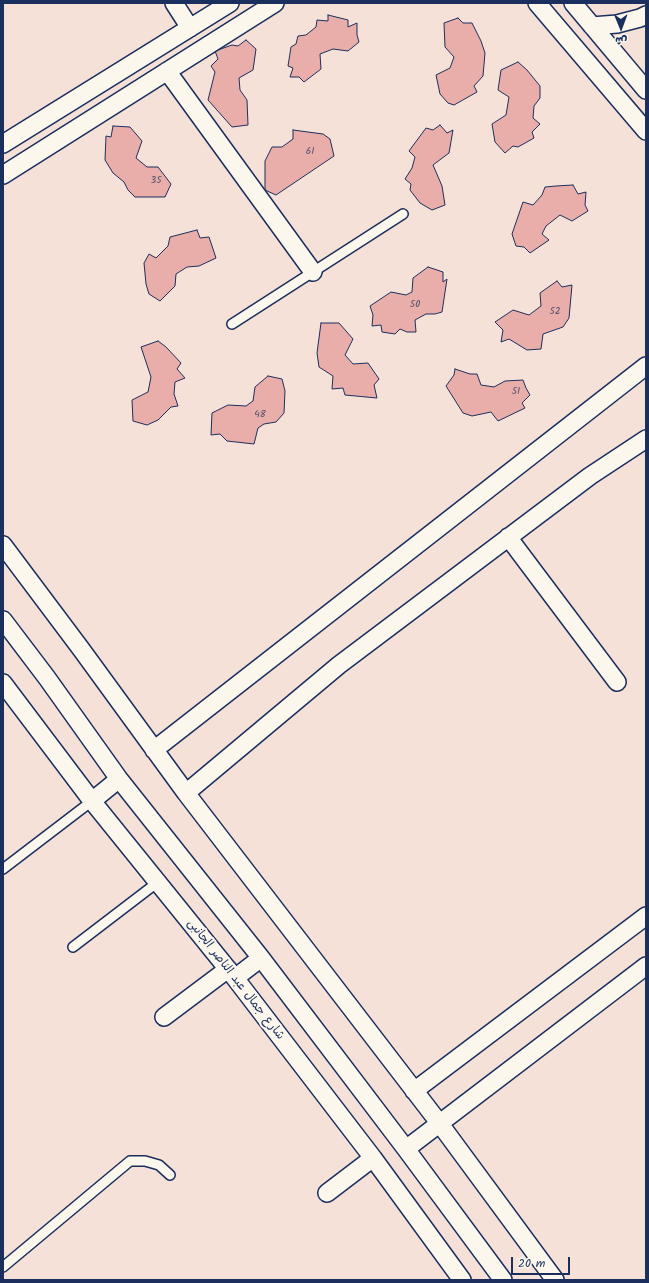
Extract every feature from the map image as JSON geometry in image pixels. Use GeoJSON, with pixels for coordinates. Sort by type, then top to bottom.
{"type":"FeatureCollection","features":[{"type":"Feature","properties":{"kind":"street"},"geometry":{"type":"LineString","coordinates":[[174,3],[190,28]]}},
{"type":"Feature","properties":{"kind":"street"},"geometry":{"type":"LineString","coordinates":[[3,144],[230,3]]}},
{"type":"Feature","properties":{"kind":"street"},"geometry":{"type":"LineString","coordinates":[[3,175],[275,3]]}},
{"type":"Feature","properties":{"kind":"street"},"geometry":{"type":"LineString","coordinates":[[537,3],[646,131]]}},
{"type":"Feature","properties":{"kind":"street"},"geometry":{"type":"LineString","coordinates":[[573,3],[592,26],[645,82]]}},
{"type":"Feature","properties":{"kind":"street"},"geometry":{"type":"LineString","coordinates":[[592,26],[616,24],[646,15]]}},
{"type":"Feature","properties":{"kind":"street"},"geometry":{"type":"LineString","coordinates":[[167,71],[313,272]]}},
{"type":"Feature","properties":{"kind":"street"},"geometry":{"type":"LineString","coordinates":[[154,750],[646,366]]}},
{"type":"Feature","properties":{"kind":"street"},"geometry":{"type":"LineString","coordinates":[[186,793],[339,665],[590,476],[646,439]]}},
{"type":"Feature","properties":{"kind":"street"},"geometry":{"type":"LineString","coordinates":[[508,537],[617,682]]}},
{"type":"Feature","properties":{"kind":"street"},"geometry":{"type":"LineString","coordinates":[[3,545],[186,793],[440,1124],[555,1280]]}},
{"type":"Feature","properties":{"kind":"street"},"geometry":{"type":"LineString","coordinates":[[3,620],[47,678],[119,779],[261,958],[503,1280]]}},
{"type":"Feature","properties":{"kind":"street","name":"شارع جمال عبد الناصر الجانبى"},"geometry":{"type":"LineString","coordinates":[[3,683],[92,801],[232,974],[373,1158],[462,1280]]}},
{"type":"Feature","properties":{"kind":"street"},"geometry":{"type":"LineString","coordinates":[[92,801],[119,779]]}},
{"type":"Feature","properties":{"kind":"street"},"geometry":{"type":"LineString","coordinates":[[414,1091],[646,916]]}},
{"type":"Feature","properties":{"kind":"street"},"geometry":{"type":"LineString","coordinates":[[164,1016],[261,958]]}},
{"type":"Feature","properties":{"kind":"street"},"geometry":{"type":"LineString","coordinates":[[406,1149],[646,966]]}},
{"type":"Feature","properties":{"kind":"street"},"geometry":{"type":"LineString","coordinates":[[327,1193],[373,1158]]}},
{"type":"Feature","properties":{"kind":"lane"},"geometry":{"type":"LineString","coordinates":[[232,324],[403,214]]}},
{"type":"Feature","properties":{"kind":"lane"},"geometry":{"type":"LineString","coordinates":[[3,869],[92,801]]}},
{"type":"Feature","properties":{"kind":"lane"},"geometry":{"type":"LineString","coordinates":[[72,947],[158,882]]}},
{"type":"Feature","properties":{"kind":"lane"},"geometry":{"type":"LineString","coordinates":[[3,1267],[130,1161],[145,1161],[159,1165],[170,1175]]}},
{"type":"Feature","properties":{"kind":"building"},"geometry":{"type":"Polygon","coordinates":[[[328,15],[348,20],[348,27],[357,23],[357,35],[359,42],[348,51],[333,49],[320,54],[321,69],[304,82],[299,77],[290,77],[293,68],[288,66],[291,47],[296,44],[298,36],[306,35],[316,27],[317,20],[328,21],[328,15]]]}},
{"type":"Feature","properties":{"kind":"building"},"geometry":{"type":"Polygon","coordinates":[[[458,18],[463,23],[472,23],[485,53],[483,76],[474,86],[477,92],[454,105],[448,103],[440,94],[436,75],[450,68],[454,57],[445,47],[444,23],[458,18]]]}},
{"type":"Feature","properties":{"kind":"building"},"geometry":{"type":"Polygon","coordinates":[[[246,40],[256,49],[253,70],[239,78],[240,90],[247,100],[248,125],[232,127],[208,100],[215,72],[211,66],[218,59],[215,51],[232,45],[238,46],[246,40]]]}},
{"type":"Feature","properties":{"kind":"building"},"geometry":{"type":"Polygon","coordinates":[[[518,62],[527,70],[540,86],[540,98],[534,106],[533,118],[540,124],[532,132],[534,138],[518,147],[513,146],[505,153],[495,142],[492,124],[506,115],[509,97],[498,90],[501,70],[518,62]]]}},
{"type":"Feature","properties":{"kind":"building"},"geometry":{"type":"Polygon","coordinates":[[[440,125],[447,133],[453,130],[449,153],[433,165],[442,186],[445,205],[432,210],[420,203],[410,190],[411,184],[405,179],[412,168],[415,157],[409,151],[426,128],[433,130],[440,125]]]}},
{"type":"Feature","properties":{"kind":"building"},"geometry":{"type":"Polygon","coordinates":[[[113,126],[130,127],[142,141],[136,158],[147,167],[158,167],[171,184],[165,197],[135,197],[128,190],[124,182],[113,173],[105,160],[106,136],[111,137],[113,126]]]}},
{"type":"Feature","properties":{"kind":"building"},"geometry":{"type":"Polygon","coordinates":[[[293,130],[323,134],[330,139],[334,156],[276,195],[265,190],[265,161],[272,147],[282,147],[293,139],[293,130]]]}},
{"type":"Feature","properties":{"kind":"building"},"geometry":{"type":"Polygon","coordinates":[[[573,185],[578,194],[586,192],[585,205],[588,211],[572,221],[560,215],[546,226],[542,234],[549,240],[530,253],[524,247],[516,246],[512,234],[523,202],[533,205],[542,195],[545,187],[573,185]]]}},
{"type":"Feature","properties":{"kind":"building"},"geometry":{"type":"Polygon","coordinates":[[[197,230],[200,238],[209,237],[216,258],[199,266],[187,267],[176,274],[175,286],[160,301],[149,294],[146,284],[144,263],[149,254],[156,258],[168,246],[170,237],[197,230]]]}},
{"type":"Feature","properties":{"kind":"building"},"geometry":{"type":"Polygon","coordinates":[[[428,267],[443,272],[443,282],[447,279],[442,312],[426,314],[415,320],[416,332],[407,332],[400,329],[395,334],[382,332],[381,325],[372,326],[373,315],[370,306],[391,292],[406,295],[412,292],[413,278],[428,267]]]}},
{"type":"Feature","properties":{"kind":"building"},"geometry":{"type":"Polygon","coordinates":[[[557,281],[562,287],[572,285],[569,318],[563,327],[543,334],[541,349],[527,350],[509,339],[501,342],[503,330],[495,322],[513,310],[529,315],[541,306],[540,293],[557,281]]]}},
{"type":"Feature","properties":{"kind":"building"},"geometry":{"type":"Polygon","coordinates":[[[321,323],[339,323],[353,339],[345,355],[353,364],[368,363],[379,379],[374,385],[377,398],[345,395],[343,388],[332,389],[333,376],[319,367],[317,353],[321,323]]]}},
{"type":"Feature","properties":{"kind":"building"},"geometry":{"type":"Polygon","coordinates":[[[158,341],[181,363],[177,369],[185,378],[175,382],[174,394],[178,406],[171,407],[158,420],[147,425],[133,421],[132,400],[148,392],[151,377],[141,347],[158,341]]]}},
{"type":"Feature","properties":{"kind":"building"},"geometry":{"type":"Polygon","coordinates":[[[455,369],[470,374],[477,374],[481,385],[494,387],[505,381],[523,380],[530,395],[522,403],[525,408],[498,421],[491,412],[472,416],[463,413],[446,386],[454,375],[455,369]]]}},
{"type":"Feature","properties":{"kind":"building"},"geometry":{"type":"Polygon","coordinates":[[[268,376],[282,379],[285,391],[284,413],[276,422],[264,424],[258,428],[254,444],[227,441],[220,434],[211,435],[212,413],[228,405],[246,406],[253,401],[255,387],[268,376]]]}}]}
